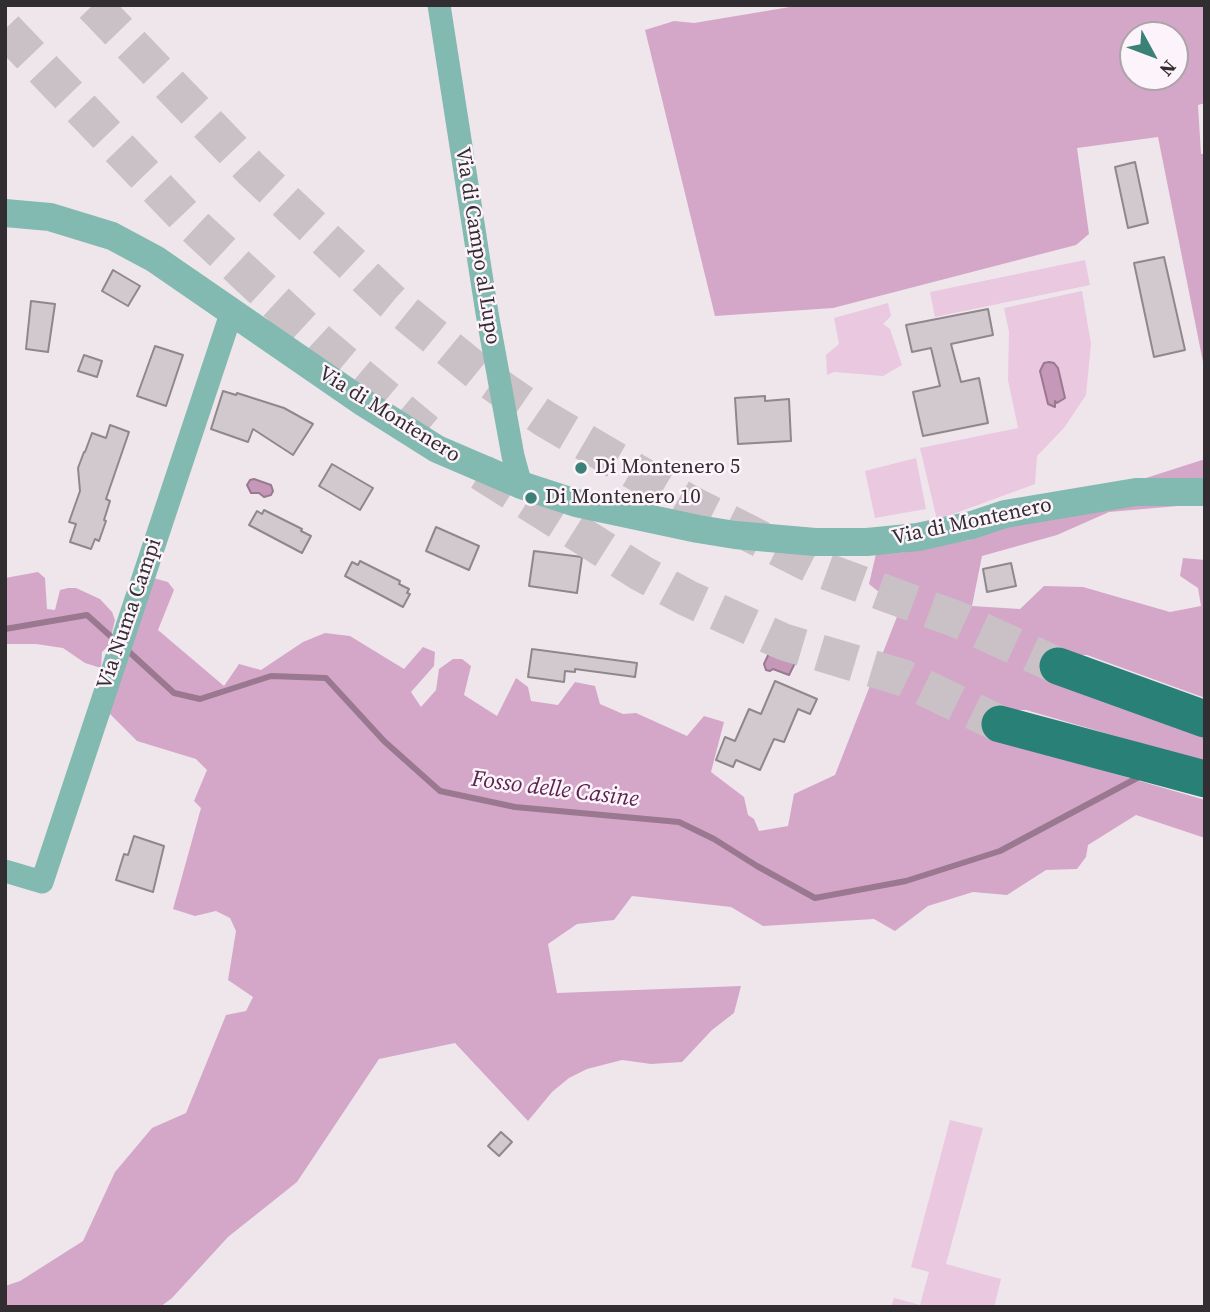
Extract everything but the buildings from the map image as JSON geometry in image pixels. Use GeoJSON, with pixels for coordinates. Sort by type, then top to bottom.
{"type":"FeatureCollection","features":[{"type":"Feature","properties":{"kind":"highway"},"geometry":{"type":"LineString","coordinates":[[1058,666],[1205,719]]}},
{"type":"Feature","properties":{"kind":"highway"},"geometry":{"type":"LineString","coordinates":[[1000,724],[1205,779]]}},
{"type":"Feature","properties":{"kind":"street","name":"Via di Campo al Lupo"},"geometry":{"type":"LineString","coordinates":[[439,5],[487,313],[513,456],[521,485]]}},
{"type":"Feature","properties":{"kind":"street","name":"Via di Montenero"},"geometry":{"type":"LineString","coordinates":[[5,213],[61,220],[112,236],[155,259],[411,434],[472,466],[576,503],[698,529],[782,540],[867,542],[918,537],[972,525],[1005,514],[1136,492],[1205,492]]}},
{"type":"Feature","properties":{"kind":"street","name":"Via Numa Campi"},"geometry":{"type":"LineString","coordinates":[[5,871],[42,882],[232,311]]}},
{"type":"Feature","properties":{"kind":"street","name":"Via di Montenero"},"geometry":{"type":"LineString","coordinates":[[1136,492],[1163,479],[1205,474]]}},
{"type":"Feature","properties":{"kind":"shaded area"},"geometry":{"type":"Polygon","coordinates":[[[802,5],[1205,5],[1205,103],[1198,105],[1201,154],[1205,154],[1205,372],[1158,137],[1077,148],[1089,234],[1076,245],[833,308],[715,316],[645,30],[674,21],[694,23],[802,5]]]}},
{"type":"Feature","properties":{"kind":"shaded area"},"geometry":{"type":"Polygon","coordinates":[[[1085,260],[1090,285],[935,317],[930,292],[1085,260]]]}},
{"type":"Feature","properties":{"kind":"shaded area"},"geometry":{"type":"Polygon","coordinates":[[[1082,291],[1091,344],[1086,395],[1064,428],[1037,456],[1035,484],[937,520],[920,448],[1018,428],[1008,380],[1009,332],[1004,308],[1082,291]],[[1040,371],[1048,403],[1065,398],[1040,371]]]}},
{"type":"Feature","properties":{"kind":"shaded area"},"geometry":{"type":"Polygon","coordinates":[[[888,303],[891,316],[883,324],[890,329],[902,365],[883,376],[834,372],[827,375],[826,355],[839,344],[834,318],[888,303]]]}},
{"type":"Feature","properties":{"kind":"shaded area"},"geometry":{"type":"Polygon","coordinates":[[[1049,362],[1058,368],[1065,398],[1057,403],[1055,401],[1055,407],[1048,404],[1040,371],[1044,363],[1049,362]]]}},
{"type":"Feature","properties":{"kind":"shaded area"},"geometry":{"type":"Polygon","coordinates":[[[916,458],[926,509],[875,518],[865,471],[916,458]]]}},
{"type":"Feature","properties":{"kind":"shaded area"},"geometry":{"type":"Polygon","coordinates":[[[1205,460],[1205,497],[1178,506],[1109,512],[1057,535],[982,556],[972,606],[1020,609],[1044,586],[1083,587],[1170,612],[1201,606],[1198,588],[1180,576],[1183,558],[1205,560],[1205,698],[1087,655],[1068,655],[1062,685],[1205,738],[1205,762],[1026,710],[1004,710],[1009,743],[1205,800],[1205,838],[1136,815],[1088,845],[1086,857],[1077,869],[1046,870],[1007,895],[973,892],[928,906],[895,931],[874,919],[763,926],[731,907],[632,896],[614,920],[577,924],[548,944],[557,993],[741,986],[734,1013],[712,1030],[682,1062],[651,1064],[622,1060],[587,1069],[569,1078],[552,1092],[528,1121],[455,1043],[379,1059],[297,1182],[228,1237],[172,1298],[160,1307],[5,1307],[5,1286],[20,1281],[83,1241],[115,1172],[152,1128],[186,1113],[226,1015],[246,1011],[253,997],[228,980],[236,931],[230,918],[216,911],[195,916],[173,909],[201,808],[194,801],[207,770],[196,759],[137,741],[107,711],[153,578],[168,582],[174,590],[158,630],[224,686],[239,664],[261,670],[303,642],[325,633],[350,636],[404,669],[423,647],[435,652],[434,666],[411,692],[421,707],[436,690],[439,669],[453,659],[462,659],[471,666],[464,695],[497,716],[516,678],[528,687],[531,701],[558,705],[575,682],[595,686],[600,704],[623,714],[636,713],[687,736],[704,716],[724,722],[711,772],[744,797],[748,815],[754,819],[759,831],[788,826],[794,794],[835,775],[900,609],[869,584],[876,554],[900,553],[970,540],[1090,496],[1205,460]]]}},
{"type":"Feature","properties":{"kind":"shaded area"},"geometry":{"type":"Polygon","coordinates":[[[254,479],[271,485],[271,495],[264,497],[259,493],[251,493],[247,485],[254,479]]]}},
{"type":"Feature","properties":{"kind":"shaded area"},"geometry":{"type":"Polygon","coordinates":[[[38,572],[45,578],[47,609],[55,610],[60,590],[76,588],[100,599],[112,612],[115,620],[109,645],[102,652],[101,668],[85,663],[63,648],[36,644],[5,644],[5,578],[38,572]]]}},
{"type":"Feature","properties":{"kind":"shaded area"},"geometry":{"type":"Polygon","coordinates":[[[770,651],[795,663],[789,675],[773,669],[766,670],[764,664],[770,651]]]}},
{"type":"Feature","properties":{"kind":"shaded area"},"geometry":{"type":"Polygon","coordinates":[[[950,1120],[983,1128],[946,1264],[1001,1279],[994,1307],[891,1307],[894,1298],[920,1305],[929,1272],[911,1267],[950,1120]]]}},
{"type":"Feature","properties":{"kind":"waterway","name":"Fosso delle Casine"},"geometry":{"type":"LineString","coordinates":[[5,629],[87,615],[117,642]]}},
{"type":"Feature","properties":{"kind":"waterway","name":"Fosso delle Casine"},"geometry":{"type":"LineString","coordinates":[[126,649],[174,693],[200,699],[271,676],[326,678],[384,741],[440,791],[515,807],[679,822],[714,839],[815,898],[906,881],[1000,851],[1139,777]]}},
{"type":"Feature","properties":{"kind":"tunnel"},"geometry":{"type":"LineString","coordinates":[[93,5],[250,168],[392,302],[480,374],[545,419],[689,503],[822,570],[956,619],[1058,666]]}},
{"type":"Feature","properties":{"kind":"tunnel"},"geometry":{"type":"LineString","coordinates":[[5,29],[189,221],[320,343],[426,432]]}},
{"type":"Feature","properties":{"kind":"tunnel"},"geometry":{"type":"LineString","coordinates":[[481,472],[641,573],[687,598],[784,642],[904,678],[1000,724]]}},
{"type":"Feature","properties":{"kind":"place","name":"Di Montenero 5"},"geometry":{"type":"Point","coordinates":[581,468]}},
{"type":"Feature","properties":{"kind":"place","name":"Di Montenero 10"},"geometry":{"type":"Point","coordinates":[531,498]}}]}
